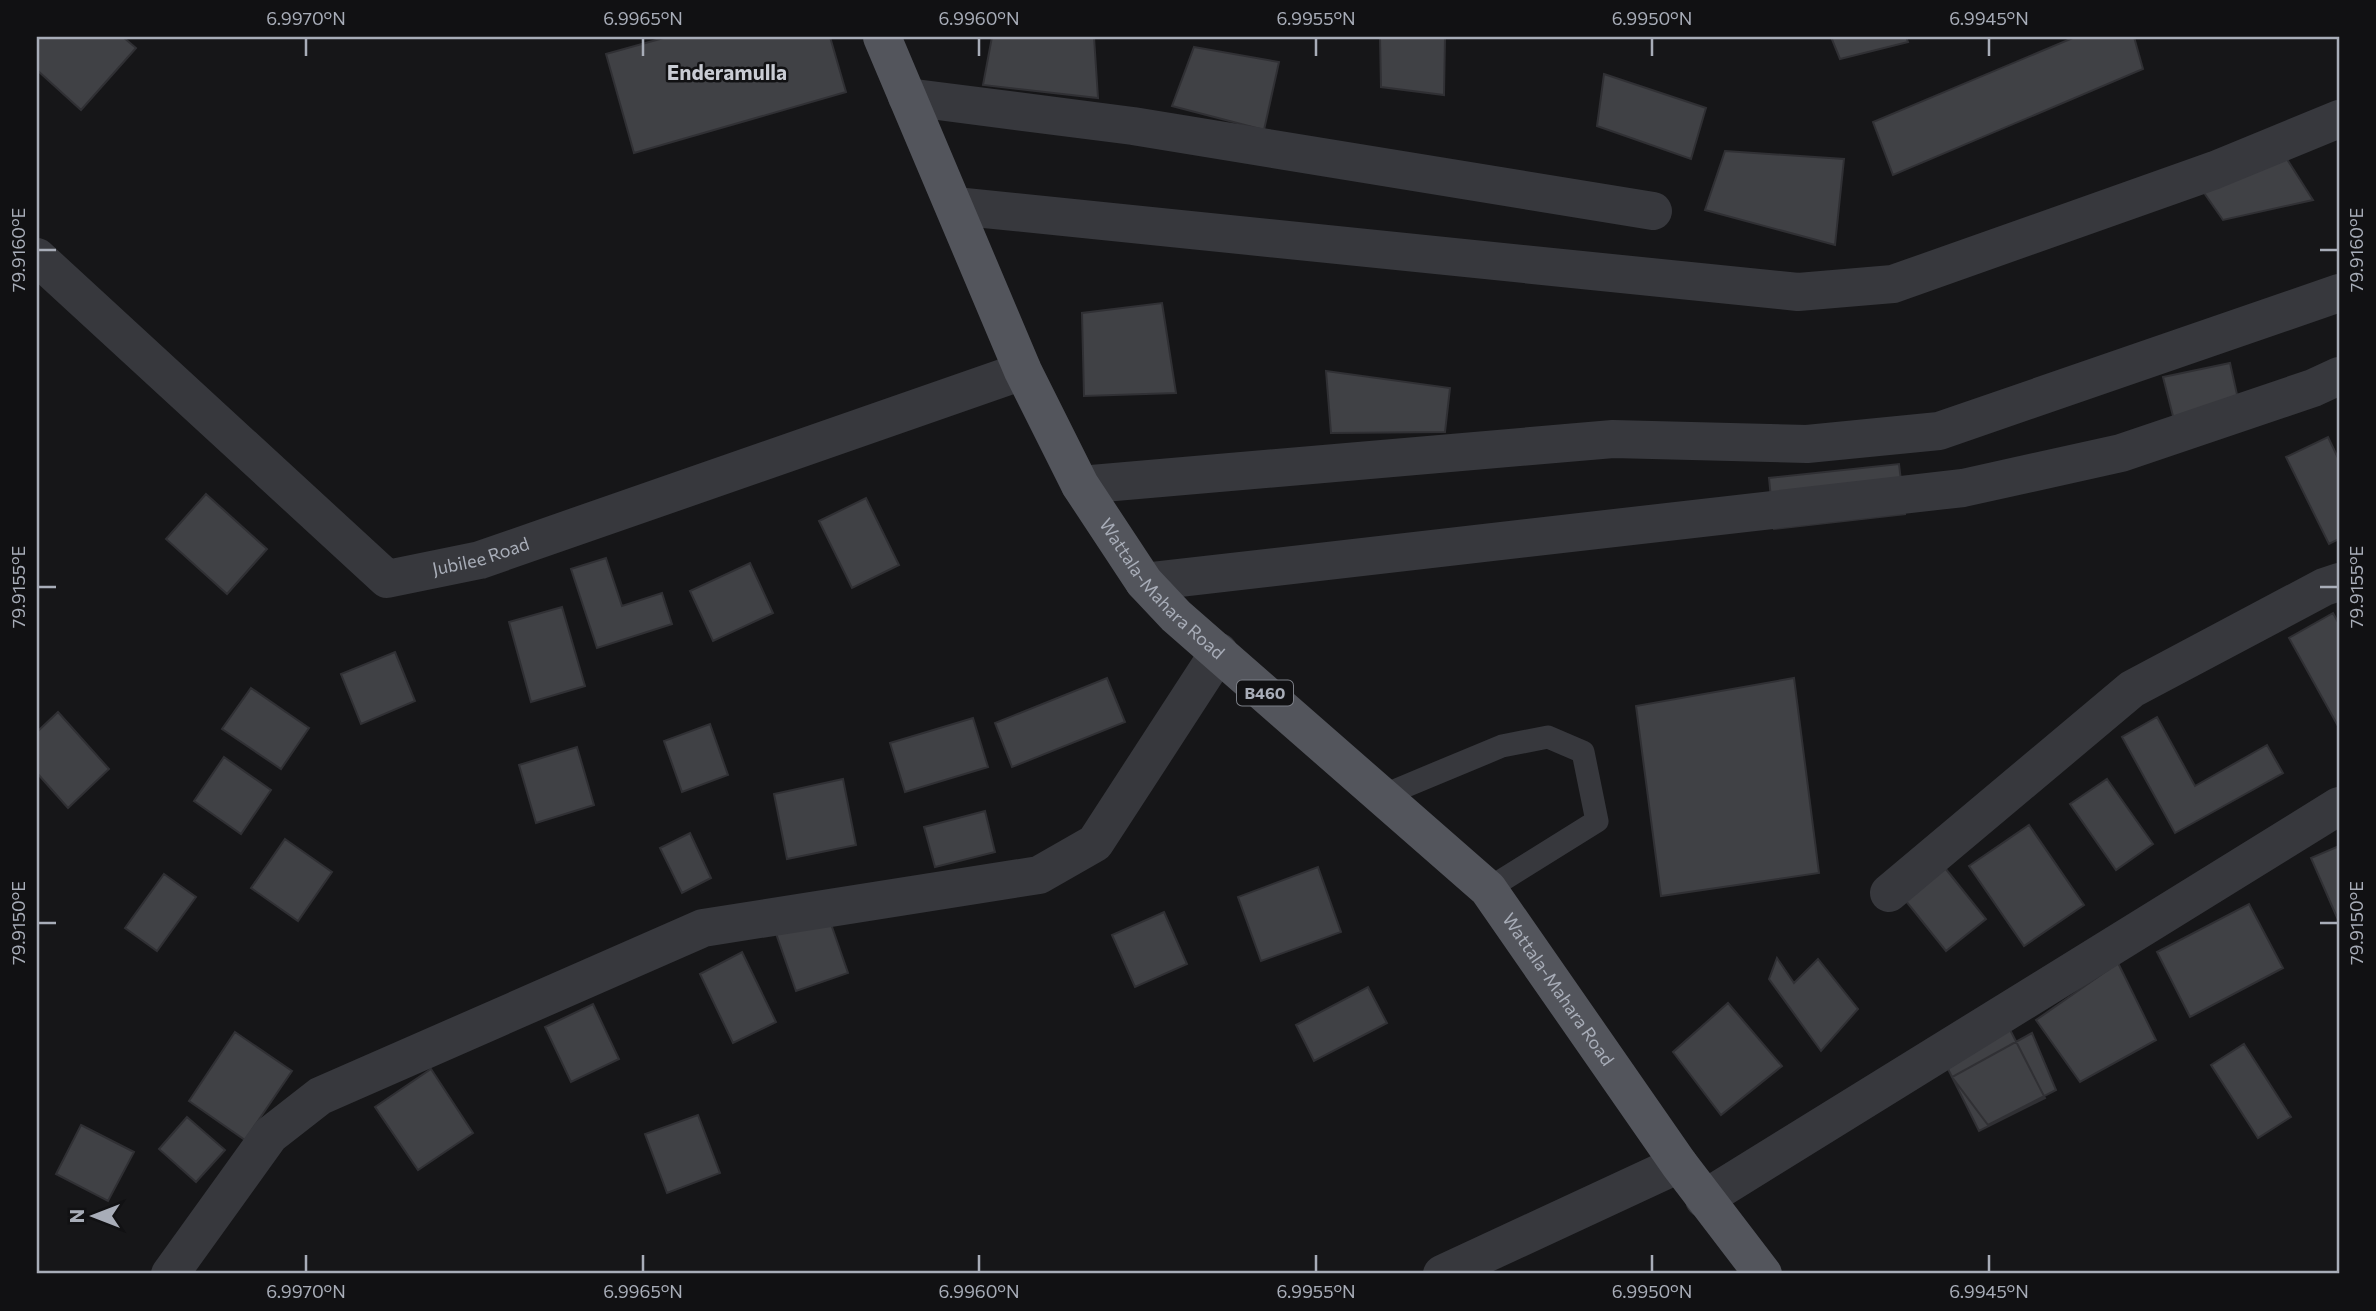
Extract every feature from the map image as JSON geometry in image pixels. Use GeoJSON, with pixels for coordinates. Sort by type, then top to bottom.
{"type":"FeatureCollection","features":[{"type":"Feature","properties":{"kind":"main road","name":"Wattala-Mahara Road"},"geometry":{"type":"LineString","coordinates":[[882,37],[1023,371],[1080,485],[1144,582],[1176,616],[1488,888],[1679,1164],[1763,1274]]}},
{"type":"Feature","properties":{"kind":"street"},"geometry":{"type":"LineString","coordinates":[[907,97],[1133,127],[1653,211]]}},
{"type":"Feature","properties":{"kind":"street"},"geometry":{"type":"LineString","coordinates":[[955,206],[1798,292],[1893,284],[2215,170],[2339,119]]}},
{"type":"Feature","properties":{"kind":"street","name":"Jubilee Road"},"geometry":{"type":"LineString","coordinates":[[37,257],[387,579],[480,560],[1023,371]]}},
{"type":"Feature","properties":{"kind":"street"},"geometry":{"type":"LineString","coordinates":[[1080,485],[1613,439],[1807,444],[1939,431],[2339,293]]}},
{"type":"Feature","properties":{"kind":"street"},"geometry":{"type":"LineString","coordinates":[[1144,582],[1964,488],[2121,453],[2313,388],[2339,376]]}},
{"type":"Feature","properties":{"kind":"street"},"geometry":{"type":"LineString","coordinates":[[1889,892],[2132,690],[2324,587],[2339,582]]}},
{"type":"Feature","properties":{"kind":"street"},"geometry":{"type":"LineString","coordinates":[[170,1274],[270,1135],[320,1096],[703,928],[1039,875],[1095,843],[1219,652]]}},
{"type":"Feature","properties":{"kind":"street"},"geometry":{"type":"LineString","coordinates":[[1704,1199],[2339,806]]}},
{"type":"Feature","properties":{"kind":"street"},"geometry":{"type":"LineString","coordinates":[[1442,1274],[1679,1164]]}},
{"type":"Feature","properties":{"kind":"lane"},"geometry":{"type":"LineString","coordinates":[[1382,796],[1502,746],[1548,737],[1583,752],[1597,821],[1488,888]]}},
{"type":"Feature","properties":{"kind":"building"},"geometry":{"type":"Polygon","coordinates":[[[37,37],[123,37],[136,48],[81,110],[37,70],[37,37]]]}},
{"type":"Feature","properties":{"kind":"building"},"geometry":{"type":"Polygon","coordinates":[[[667,37],[830,37],[846,92],[634,153],[606,54],[667,37]]]}},
{"type":"Feature","properties":{"kind":"building"},"geometry":{"type":"Polygon","coordinates":[[[992,37],[1094,37],[1098,98],[983,85],[992,37]]]}},
{"type":"Feature","properties":{"kind":"building"},"geometry":{"type":"Polygon","coordinates":[[[1380,37],[1445,37],[1444,95],[1381,87],[1380,37]]]}},
{"type":"Feature","properties":{"kind":"building"},"geometry":{"type":"Polygon","coordinates":[[[1831,37],[1906,37],[1908,42],[1840,59],[1831,37]]]}},
{"type":"Feature","properties":{"kind":"building"},"geometry":{"type":"Polygon","coordinates":[[[2075,37],[2134,37],[2143,69],[1893,175],[1873,122],[2075,37]]]}},
{"type":"Feature","properties":{"kind":"building"},"geometry":{"type":"Polygon","coordinates":[[[1194,47],[1279,62],[1264,130],[1172,106],[1194,47]]]}},
{"type":"Feature","properties":{"kind":"building"},"geometry":{"type":"Polygon","coordinates":[[[1604,74],[1706,108],[1691,159],[1597,126],[1604,74]]]}},
{"type":"Feature","properties":{"kind":"building"},"geometry":{"type":"Polygon","coordinates":[[[1725,151],[1844,159],[1835,245],[1705,210],[1725,151]]]}},
{"type":"Feature","properties":{"kind":"building"},"geometry":{"type":"Polygon","coordinates":[[[2285,156],[2313,200],[2223,220],[2202,190],[2285,156]]]}},
{"type":"Feature","properties":{"kind":"building"},"geometry":{"type":"Polygon","coordinates":[[[1162,303],[1176,393],[1084,396],[1082,313],[1162,303]]]}},
{"type":"Feature","properties":{"kind":"building"},"geometry":{"type":"Polygon","coordinates":[[[2230,363],[2238,399],[2174,420],[2163,377],[2230,363]]]}},
{"type":"Feature","properties":{"kind":"building"},"geometry":{"type":"Polygon","coordinates":[[[1326,371],[1450,388],[1445,432],[1331,433],[1326,371]]]}},
{"type":"Feature","properties":{"kind":"building"},"geometry":{"type":"Polygon","coordinates":[[[2328,437],[2339,460],[2339,539],[2329,544],[2286,457],[2328,437]]]}},
{"type":"Feature","properties":{"kind":"building"},"geometry":{"type":"Polygon","coordinates":[[[1899,464],[1905,514],[1774,529],[1769,478],[1899,464]]]}},
{"type":"Feature","properties":{"kind":"building"},"geometry":{"type":"Polygon","coordinates":[[[206,494],[267,549],[227,594],[166,539],[206,494]]]}},
{"type":"Feature","properties":{"kind":"building"},"geometry":{"type":"Polygon","coordinates":[[[866,498],[899,565],[852,588],[819,521],[866,498]]]}},
{"type":"Feature","properties":{"kind":"building"},"geometry":{"type":"Polygon","coordinates":[[[606,558],[622,606],[662,593],[672,624],[597,648],[571,569],[606,558]]]}},
{"type":"Feature","properties":{"kind":"building"},"geometry":{"type":"Polygon","coordinates":[[[750,563],[773,613],[713,641],[690,591],[750,563]]]}},
{"type":"Feature","properties":{"kind":"building"},"geometry":{"type":"Polygon","coordinates":[[[562,607],[585,686],[531,702],[509,622],[562,607]]]}},
{"type":"Feature","properties":{"kind":"building"},"geometry":{"type":"Polygon","coordinates":[[[2333,613],[2339,624],[2338,726],[2289,638],[2333,613]]]}},
{"type":"Feature","properties":{"kind":"building"},"geometry":{"type":"Polygon","coordinates":[[[395,652],[415,701],[361,724],[341,674],[395,652]]]}},
{"type":"Feature","properties":{"kind":"building"},"geometry":{"type":"Polygon","coordinates":[[[1107,678],[1125,722],[1012,767],[995,723],[1107,678]]]}},
{"type":"Feature","properties":{"kind":"building"},"geometry":{"type":"Polygon","coordinates":[[[1794,678],[1819,873],[1661,896],[1636,706],[1794,678]]]}},
{"type":"Feature","properties":{"kind":"building"},"geometry":{"type":"Polygon","coordinates":[[[251,688],[309,728],[281,769],[222,729],[251,688]]]}},
{"type":"Feature","properties":{"kind":"building"},"geometry":{"type":"Polygon","coordinates":[[[58,712],[109,769],[68,808],[37,773],[37,732],[58,712]]]}},
{"type":"Feature","properties":{"kind":"building"},"geometry":{"type":"Polygon","coordinates":[[[2157,717],[2195,786],[2267,745],[2283,773],[2175,833],[2122,737],[2157,717]]]}},
{"type":"Feature","properties":{"kind":"building"},"geometry":{"type":"Polygon","coordinates":[[[973,718],[988,767],[905,792],[890,743],[973,718]]]}},
{"type":"Feature","properties":{"kind":"building"},"geometry":{"type":"Polygon","coordinates":[[[710,724],[728,775],[682,792],[664,741],[710,724]]]}},
{"type":"Feature","properties":{"kind":"building"},"geometry":{"type":"Polygon","coordinates":[[[577,747],[594,805],[536,823],[519,765],[577,747]]]}},
{"type":"Feature","properties":{"kind":"building"},"geometry":{"type":"Polygon","coordinates":[[[224,757],[271,790],[241,834],[194,801],[224,757]]]}},
{"type":"Feature","properties":{"kind":"building"},"geometry":{"type":"Polygon","coordinates":[[[843,779],[856,845],[787,859],[774,794],[843,779]]]}},
{"type":"Feature","properties":{"kind":"building"},"geometry":{"type":"Polygon","coordinates":[[[2107,779],[2153,844],[2116,870],[2070,804],[2107,779]]]}},
{"type":"Feature","properties":{"kind":"building"},"geometry":{"type":"Polygon","coordinates":[[[985,811],[995,852],[935,867],[924,827],[985,811]]]}},
{"type":"Feature","properties":{"kind":"building"},"geometry":{"type":"Polygon","coordinates":[[[2029,825],[2084,905],[2024,946],[1969,866],[2029,825]]]}},
{"type":"Feature","properties":{"kind":"building"},"geometry":{"type":"Polygon","coordinates":[[[690,833],[711,878],[682,893],[660,848],[690,833]]]}},
{"type":"Feature","properties":{"kind":"building"},"geometry":{"type":"Polygon","coordinates":[[[285,839],[332,872],[298,921],[251,888],[285,839]]]}},
{"type":"Feature","properties":{"kind":"building"},"geometry":{"type":"Polygon","coordinates":[[[2339,846],[2339,922],[2311,858],[2339,846]]]}},
{"type":"Feature","properties":{"kind":"building"},"geometry":{"type":"Polygon","coordinates":[[[1941,863],[1986,919],[1946,951],[1901,895],[1941,863]]]}},
{"type":"Feature","properties":{"kind":"building"},"geometry":{"type":"Polygon","coordinates":[[[1318,867],[1341,932],[1261,961],[1238,897],[1318,867]]]}},
{"type":"Feature","properties":{"kind":"building"},"geometry":{"type":"Polygon","coordinates":[[[164,874],[196,897],[157,951],[125,928],[164,874]]]}},
{"type":"Feature","properties":{"kind":"building"},"geometry":{"type":"Polygon","coordinates":[[[823,901],[848,973],[796,991],[771,919],[823,901]]]}},
{"type":"Feature","properties":{"kind":"building"},"geometry":{"type":"Polygon","coordinates":[[[2249,904],[2283,968],[2190,1017],[2157,952],[2249,904]]]}},
{"type":"Feature","properties":{"kind":"building"},"geometry":{"type":"Polygon","coordinates":[[[1164,912],[1187,964],[1135,987],[1112,935],[1164,912]]]}},
{"type":"Feature","properties":{"kind":"building"},"geometry":{"type":"Polygon","coordinates":[[[742,952],[776,1022],[733,1043],[700,974],[742,952]]]}},
{"type":"Feature","properties":{"kind":"building"},"geometry":{"type":"Polygon","coordinates":[[[1777,958],[1794,983],[1818,959],[1858,1009],[1821,1051],[1769,979],[1777,958]]]}},
{"type":"Feature","properties":{"kind":"building"},"geometry":{"type":"Polygon","coordinates":[[[2118,963],[2156,1040],[2080,1082],[2036,1020],[2118,963]]]}},
{"type":"Feature","properties":{"kind":"building"},"geometry":{"type":"Polygon","coordinates":[[[1368,987],[1387,1023],[1314,1061],[1296,1025],[1368,987]]]}},
{"type":"Feature","properties":{"kind":"building"},"geometry":{"type":"Polygon","coordinates":[[[1728,1003],[1782,1066],[1721,1115],[1673,1052],[1728,1003]]]}},
{"type":"Feature","properties":{"kind":"building"},"geometry":{"type":"Polygon","coordinates":[[[593,1004],[619,1059],[571,1082],[545,1027],[593,1004]]]}},
{"type":"Feature","properties":{"kind":"building"},"geometry":{"type":"Polygon","coordinates":[[[2004,1018],[2045,1098],[1979,1131],[1939,1051],[2004,1018]]]}},
{"type":"Feature","properties":{"kind":"building"},"geometry":{"type":"Polygon","coordinates":[[[235,1032],[292,1071],[245,1140],[189,1101],[235,1032]]]}},
{"type":"Feature","properties":{"kind":"building"},"geometry":{"type":"Polygon","coordinates":[[[2032,1033],[2056,1090],[1988,1125],[1952,1077],[2032,1033]]]}},
{"type":"Feature","properties":{"kind":"building"},"geometry":{"type":"Polygon","coordinates":[[[2244,1044],[2291,1117],[2258,1138],[2211,1065],[2244,1044]]]}},
{"type":"Feature","properties":{"kind":"building"},"geometry":{"type":"Polygon","coordinates":[[[431,1069],[473,1133],[418,1170],[375,1107],[431,1069]]]}},
{"type":"Feature","properties":{"kind":"building"},"geometry":{"type":"Polygon","coordinates":[[[698,1115],[720,1173],[667,1193],[645,1134],[698,1115]]]}},
{"type":"Feature","properties":{"kind":"building"},"geometry":{"type":"Polygon","coordinates":[[[187,1117],[225,1150],[196,1182],[159,1149],[187,1117]]]}},
{"type":"Feature","properties":{"kind":"building"},"geometry":{"type":"Polygon","coordinates":[[[81,1125],[134,1152],[108,1201],[56,1174],[81,1125]]]}},
{"type":"Feature","properties":{"kind":"district","name":"Enderamulla"},"geometry":{"type":"Point","coordinates":[727,73]}}]}
